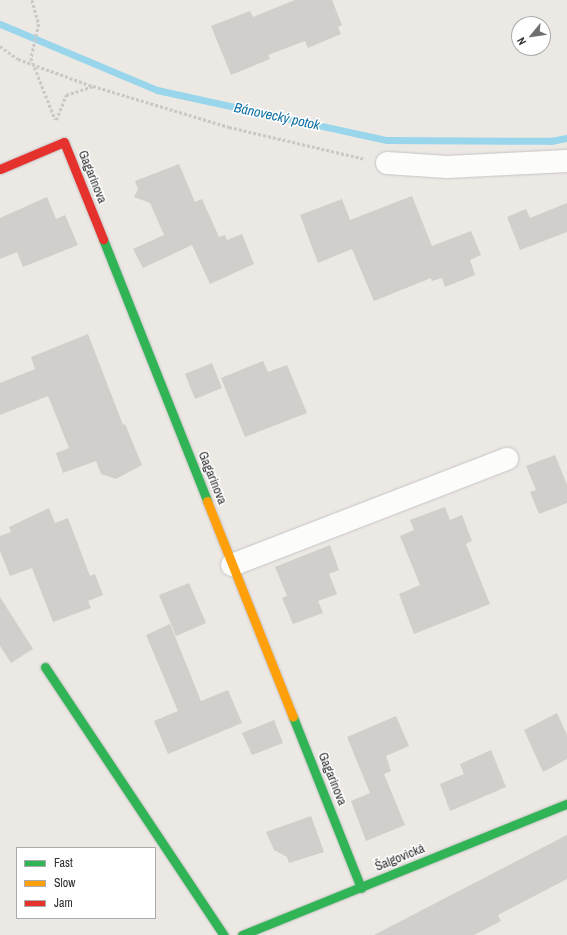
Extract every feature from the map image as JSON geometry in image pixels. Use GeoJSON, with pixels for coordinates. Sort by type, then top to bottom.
{"type":"FeatureCollection","features":[{"type":"Feature","properties":{"kind":"street","name":"Gagarinova"},"geometry":{"type":"LineString","coordinates":[[0,169],[64,142],[361,888]]}},
{"type":"Feature","properties":{"kind":"street"},"geometry":{"type":"LineString","coordinates":[[387,163],[447,166],[567,161]]}},
{"type":"Feature","properties":{"kind":"street"},"geometry":{"type":"LineString","coordinates":[[232,565],[507,459]]}},
{"type":"Feature","properties":{"kind":"street"},"geometry":{"type":"LineString","coordinates":[[45,667],[224,935]]}},
{"type":"Feature","properties":{"kind":"street","name":"Šalgovická"},"geometry":{"type":"LineString","coordinates":[[242,935],[567,804]]}},
{"type":"Feature","properties":{"kind":"path"},"geometry":{"type":"LineString","coordinates":[[32,0],[40,24],[31,58],[64,142]]}},
{"type":"Feature","properties":{"kind":"path"},"geometry":{"type":"LineString","coordinates":[[0,46],[18,59],[93,86],[230,127],[387,163]]}},
{"type":"Feature","properties":{"kind":"path"},"geometry":{"type":"LineString","coordinates":[[56,120],[66,95],[93,86]]}},
{"type":"Feature","properties":{"kind":"building"},"geometry":{"type":"Polygon","coordinates":[[[295,0],[332,0],[342,25],[338,27],[341,34],[308,48],[305,41],[268,55],[270,59],[231,75],[211,26],[250,11],[253,17],[295,0]]]}},
{"type":"Feature","properties":{"kind":"building"},"geometry":{"type":"Polygon","coordinates":[[[179,164],[195,202],[202,199],[219,237],[225,235],[227,240],[242,234],[254,264],[210,284],[192,245],[143,268],[133,249],[164,235],[150,203],[134,197],[138,189],[135,181],[179,164]]]}},
{"type":"Feature","properties":{"kind":"building"},"geometry":{"type":"Polygon","coordinates":[[[412,196],[432,246],[471,231],[481,255],[470,260],[475,275],[445,287],[442,278],[432,281],[431,278],[374,301],[352,249],[318,263],[300,215],[342,199],[350,220],[412,196]]]}},
{"type":"Feature","properties":{"kind":"building"},"geometry":{"type":"Polygon","coordinates":[[[47,197],[56,219],[65,215],[78,245],[23,267],[17,252],[0,259],[0,218],[47,197]]]}},
{"type":"Feature","properties":{"kind":"building"},"geometry":{"type":"Polygon","coordinates":[[[567,203],[567,232],[520,250],[507,217],[526,209],[530,218],[567,203]]]}},
{"type":"Feature","properties":{"kind":"building"},"geometry":{"type":"Polygon","coordinates":[[[88,334],[123,425],[125,424],[142,465],[116,479],[101,474],[96,461],[63,473],[56,453],[69,448],[48,396],[0,415],[0,383],[35,369],[31,357],[88,334]]]}},
{"type":"Feature","properties":{"kind":"building"},"geometry":{"type":"Polygon","coordinates":[[[263,361],[268,372],[287,365],[307,413],[245,437],[221,378],[263,361]]]}},
{"type":"Feature","properties":{"kind":"building"},"geometry":{"type":"Polygon","coordinates":[[[212,363],[222,388],[195,399],[185,374],[212,363]]]}},
{"type":"Feature","properties":{"kind":"building"},"geometry":{"type":"Polygon","coordinates":[[[555,455],[567,485],[567,503],[539,514],[530,492],[536,490],[526,466],[555,455]]]}},
{"type":"Feature","properties":{"kind":"building"},"geometry":{"type":"Polygon","coordinates":[[[445,507],[450,520],[462,515],[472,541],[466,544],[490,604],[414,634],[399,594],[420,585],[400,536],[414,530],[410,520],[445,507]]]}},
{"type":"Feature","properties":{"kind":"building"},"geometry":{"type":"Polygon","coordinates":[[[49,508],[55,523],[68,518],[90,576],[95,574],[103,595],[88,601],[91,608],[53,622],[32,568],[10,576],[0,551],[0,536],[11,532],[9,527],[49,508]]]}},
{"type":"Feature","properties":{"kind":"building"},"geometry":{"type":"Polygon","coordinates":[[[330,545],[339,570],[329,574],[337,594],[318,601],[323,613],[293,624],[282,598],[287,596],[275,567],[330,545]]]}},
{"type":"Feature","properties":{"kind":"building"},"geometry":{"type":"Polygon","coordinates":[[[189,583],[206,623],[176,636],[159,595],[189,583]]]}},
{"type":"Feature","properties":{"kind":"building"},"geometry":{"type":"Polygon","coordinates":[[[0,597],[33,649],[11,663],[0,646],[0,597]]]}},
{"type":"Feature","properties":{"kind":"building"},"geometry":{"type":"Polygon","coordinates":[[[170,624],[201,701],[228,690],[242,723],[168,754],[154,721],[178,711],[146,635],[170,624]]]}},
{"type":"Feature","properties":{"kind":"building"},"geometry":{"type":"Polygon","coordinates":[[[557,713],[567,735],[567,759],[543,772],[524,730],[557,713]]]}},
{"type":"Feature","properties":{"kind":"building"},"geometry":{"type":"Polygon","coordinates":[[[396,716],[409,746],[386,756],[391,771],[384,774],[405,825],[366,841],[351,801],[370,793],[347,737],[396,716]]]}},
{"type":"Feature","properties":{"kind":"building"},"geometry":{"type":"Polygon","coordinates":[[[274,720],[283,743],[252,755],[242,733],[274,720]]]}},
{"type":"Feature","properties":{"kind":"building"},"geometry":{"type":"Polygon","coordinates":[[[491,750],[506,787],[450,811],[440,784],[464,774],[460,764],[491,750]]]}},
{"type":"Feature","properties":{"kind":"building"},"geometry":{"type":"Polygon","coordinates":[[[311,816],[324,852],[289,863],[287,857],[274,850],[266,832],[311,816]]]}},
{"type":"Feature","properties":{"kind":"building"},"geometry":{"type":"Polygon","coordinates":[[[567,835],[567,879],[498,915],[501,921],[474,935],[374,935],[567,835]]]}},
{"type":"Feature","properties":{"kind":"waterway","name":"Bánovecký potok"},"geometry":{"type":"LineString","coordinates":[[0,24],[157,90],[387,140],[551,141],[567,138]]}},
{"type":"Feature","properties":{"kind":"traffic: fast"},"geometry":{"type":"LineString","coordinates":[[103,239],[207,501]]}},
{"type":"Feature","properties":{"kind":"traffic: fast"},"geometry":{"type":"LineString","coordinates":[[45,667],[224,935]]}},
{"type":"Feature","properties":{"kind":"traffic: fast"},"geometry":{"type":"LineString","coordinates":[[293,717],[361,888]]}},
{"type":"Feature","properties":{"kind":"traffic: fast"},"geometry":{"type":"LineString","coordinates":[[242,935],[567,804]]}},
{"type":"Feature","properties":{"kind":"traffic: slow"},"geometry":{"type":"LineString","coordinates":[[207,501],[293,717]]}},
{"type":"Feature","properties":{"kind":"traffic: jam"},"geometry":{"type":"LineString","coordinates":[[0,169],[64,142],[103,239]]}}]}
